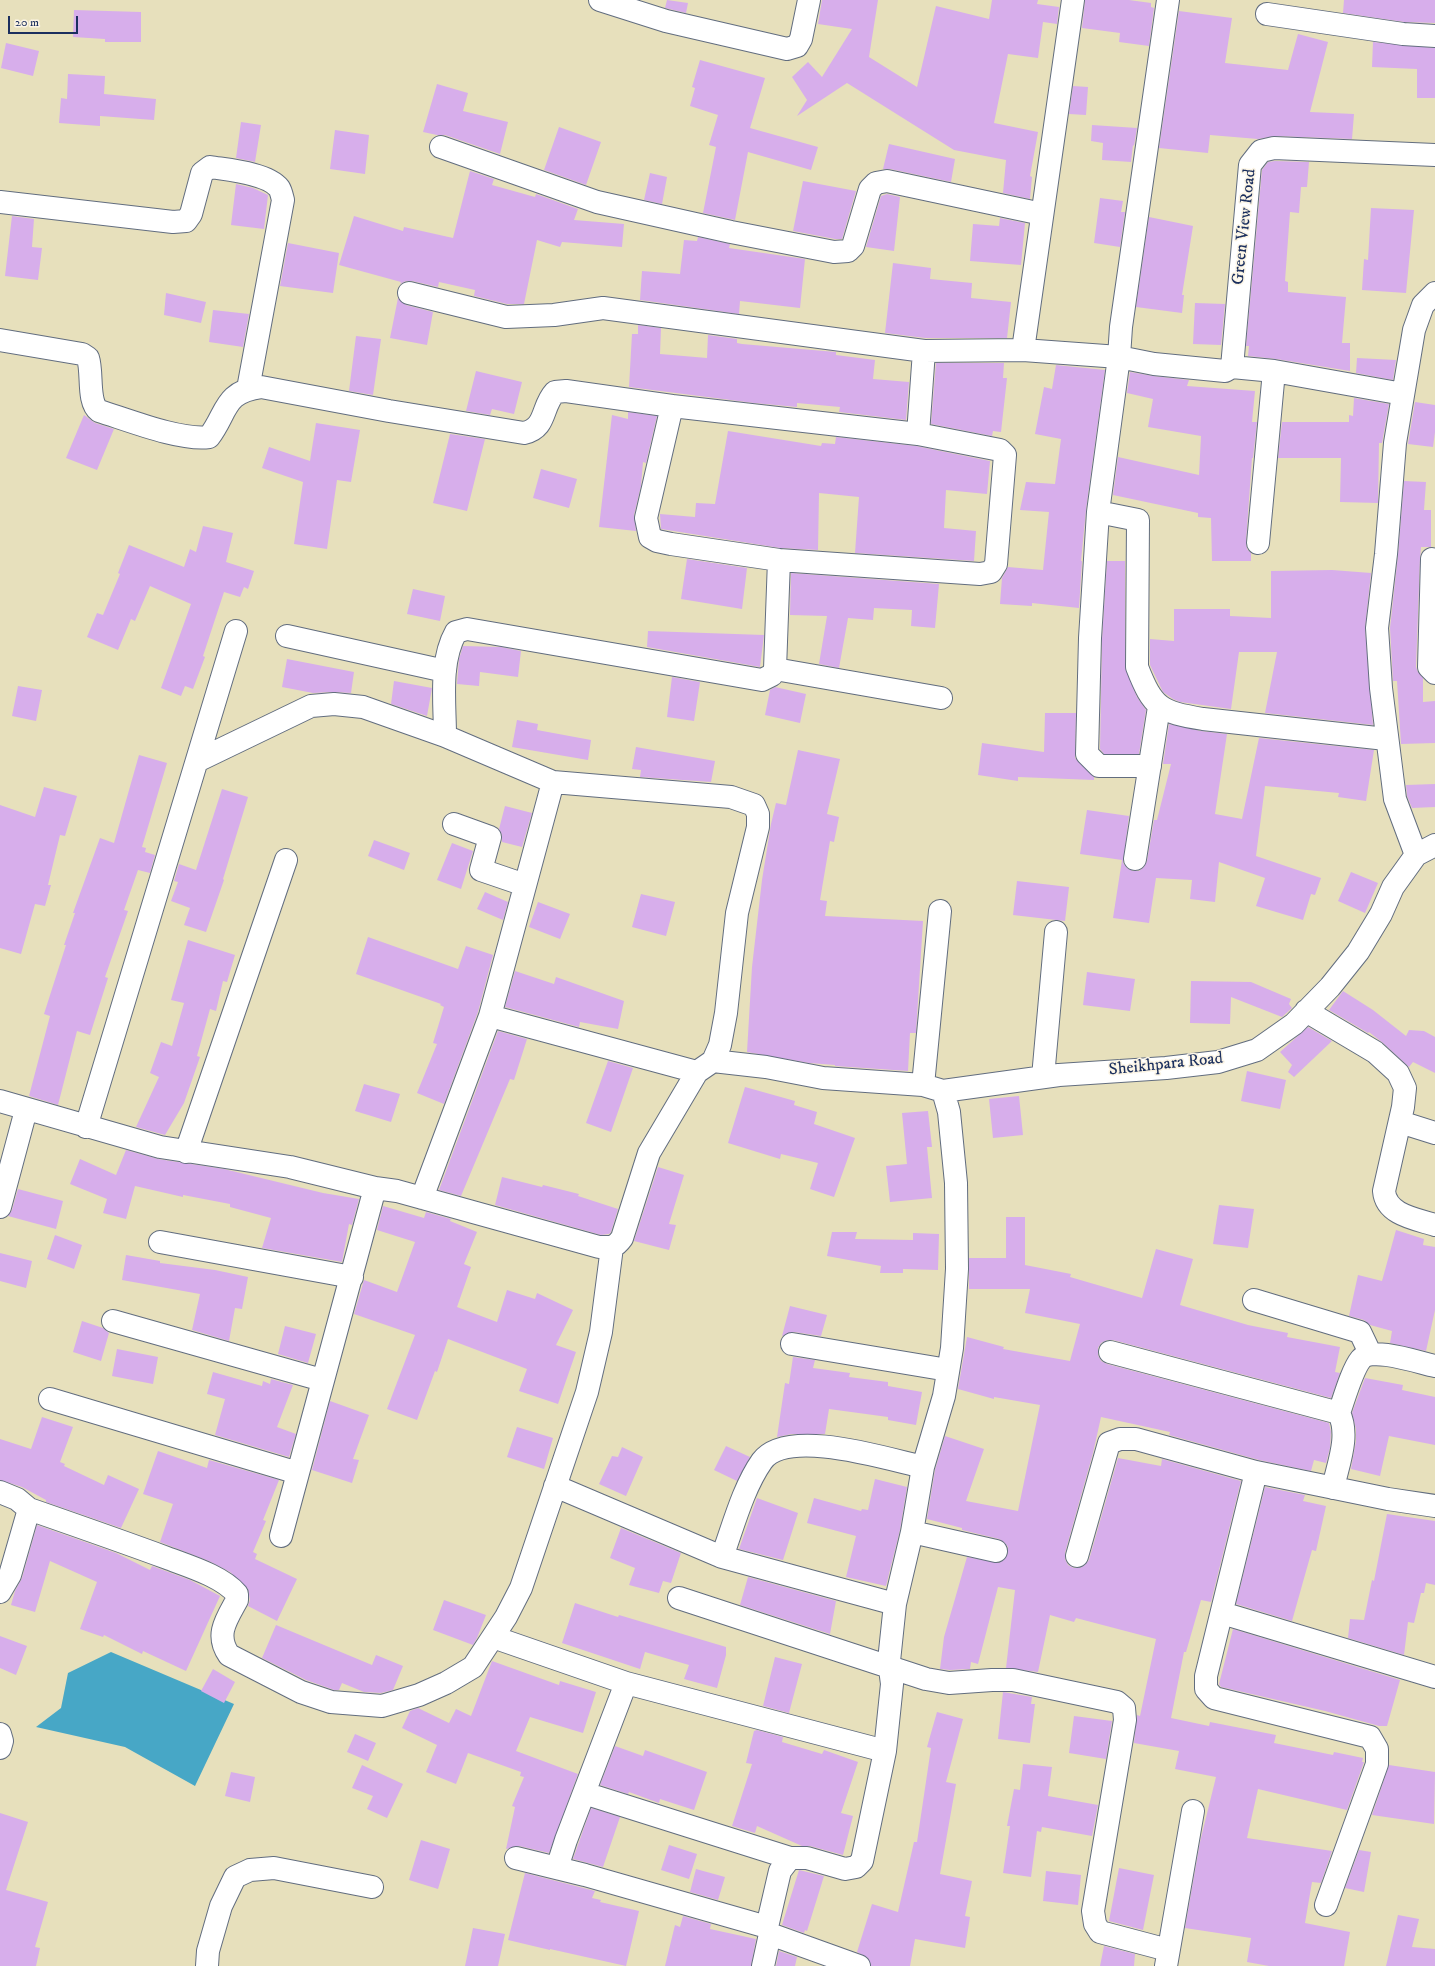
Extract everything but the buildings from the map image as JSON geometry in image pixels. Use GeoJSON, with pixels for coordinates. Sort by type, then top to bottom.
{"type":"FeatureCollection","features":[{"type":"Feature","properties":{"kind":"street"},"geometry":{"type":"LineString","coordinates":[[600,0],[666,21],[787,49],[797,46],[801,39],[810,0]]}},
{"type":"Feature","properties":{"kind":"street"},"geometry":{"type":"LineString","coordinates":[[1023,350],[1073,0]]}},
{"type":"Feature","properties":{"kind":"street"},"geometry":{"type":"LineString","coordinates":[[1150,766],[1099,766],[1087,754],[1090,638],[1098,512],[1119,357],[1121,327],[1168,0]]}},
{"type":"Feature","properties":{"kind":"street"},"geometry":{"type":"LineString","coordinates":[[1267,14],[1403,34],[1435,36]]}},
{"type":"Feature","properties":{"kind":"street"},"geometry":{"type":"LineString","coordinates":[[441,147],[597,202],[731,232],[834,252],[848,251],[853,246],[870,189],[876,183],[887,181],[1042,214]]}},
{"type":"Feature","properties":{"kind":"street","name":"Green View Road"},"geometry":{"type":"LineString","coordinates":[[1232,367],[1250,165],[1261,151],[1274,148],[1435,154]]}},
{"type":"Feature","properties":{"kind":"street"},"geometry":{"type":"LineString","coordinates":[[0,202],[173,222],[186,221],[191,214],[202,173],[210,167],[248,174],[272,182],[279,189],[283,200],[248,389]]}},
{"type":"Feature","properties":{"kind":"street"},"geometry":{"type":"LineString","coordinates":[[409,293],[506,316],[554,315],[604,308],[924,351],[1023,350],[1119,357],[1154,364],[1225,370],[1232,367],[1274,371],[1403,394]]}},
{"type":"Feature","properties":{"kind":"street"},"geometry":{"type":"LineString","coordinates":[[1426,850],[1396,799],[1386,739],[1377,628],[1386,554],[1396,443],[1414,330],[1423,305],[1435,294]]}},
{"type":"Feature","properties":{"kind":"street"},"geometry":{"type":"LineString","coordinates":[[0,340],[82,354],[88,358],[91,366],[92,401],[94,407],[99,411],[183,436],[201,438],[210,437],[216,429],[226,406],[236,395],[248,389],[261,387],[524,434],[533,431],[539,426],[549,398],[555,392],[566,391],[672,406],[918,434],[1000,450],[1005,455],[996,564],[991,572],[980,574],[779,560],[657,541],[650,537],[646,518],[672,406]]}},
{"type":"Feature","properties":{"kind":"street"},"geometry":{"type":"LineString","coordinates":[[918,434],[924,351]]}},
{"type":"Feature","properties":{"kind":"street"},"geometry":{"type":"LineString","coordinates":[[1258,543],[1274,371]]}},
{"type":"Feature","properties":{"kind":"street"},"geometry":{"type":"LineString","coordinates":[[1098,512],[1138,520],[1137,667],[1144,686],[1159,707],[1178,715],[1203,719],[1386,739]]}},
{"type":"Feature","properties":{"kind":"street"},"geometry":{"type":"LineString","coordinates":[[1435,560],[1432,559],[1429,667],[1435,673]]}},
{"type":"Feature","properties":{"kind":"street"},"geometry":{"type":"LineString","coordinates":[[445,736],[445,671],[449,644],[456,632],[467,629],[762,680],[772,675],[775,668],[779,560]]}},
{"type":"Feature","properties":{"kind":"street"},"geometry":{"type":"LineString","coordinates":[[86,1127],[236,631]]}},
{"type":"Feature","properties":{"kind":"street"},"geometry":{"type":"LineString","coordinates":[[287,636],[445,671]]}},
{"type":"Feature","properties":{"kind":"street"},"geometry":{"type":"LineString","coordinates":[[775,668],[941,698]]}},
{"type":"Feature","properties":{"kind":"street"},"geometry":{"type":"LineString","coordinates":[[0,1492],[17,1498],[29,1509],[133,1545],[200,1571],[227,1585],[236,1594],[237,1600],[221,1635],[222,1646],[229,1655],[301,1692],[331,1702],[382,1706],[419,1695],[446,1684],[473,1667],[493,1637],[521,1588],[589,1385],[601,1332],[612,1248],[622,1238],[649,1154],[720,1045],[726,1013],[729,972],[737,913],[758,828],[758,814],[754,804],[731,797],[553,782],[445,736],[363,707],[334,704],[311,706],[197,761]]}},
{"type":"Feature","properties":{"kind":"street"},"geometry":{"type":"LineString","coordinates":[[1135,859],[1159,707]]}},
{"type":"Feature","properties":{"kind":"street"},"geometry":{"type":"LineString","coordinates":[[422,1198],[490,1016],[553,782]]}},
{"type":"Feature","properties":{"kind":"street"},"geometry":{"type":"LineString","coordinates":[[454,824],[490,837],[481,870],[525,885]]}},
{"type":"Feature","properties":{"kind":"street","name":"Sheikhpara Road"},"geometry":{"type":"LineString","coordinates":[[490,1016],[705,1066],[766,1067],[823,1078],[933,1088],[1043,1076],[1166,1068],[1218,1062],[1257,1050],[1294,1024],[1330,987],[1358,952],[1381,914],[1393,887],[1426,850]]}},
{"type":"Feature","properties":{"kind":"street"},"geometry":{"type":"LineString","coordinates":[[186,1152],[286,860]]}},
{"type":"Feature","properties":{"kind":"street"},"geometry":{"type":"LineString","coordinates":[[584,1793],[790,1858],[807,1858],[845,1869],[856,1867],[862,1861],[885,1751],[892,1684],[890,1667],[895,1604],[912,1532],[923,1467],[944,1396],[952,1348],[957,1269],[956,1183],[949,1112],[933,1088],[940,911]]}},
{"type":"Feature","properties":{"kind":"street"},"geometry":{"type":"LineString","coordinates":[[1043,1076],[1056,932]]}},
{"type":"Feature","properties":{"kind":"street"},"geometry":{"type":"LineString","coordinates":[[1306,1011],[1374,1052],[1398,1073],[1405,1088],[1400,1122],[1384,1191],[1385,1200],[1389,1206],[1399,1213],[1435,1225]]}},
{"type":"Feature","properties":{"kind":"street"},"geometry":{"type":"LineString","coordinates":[[0,1101],[26,1110],[160,1147],[290,1167],[375,1188],[397,1191],[599,1247],[612,1248]]}},
{"type":"Feature","properties":{"kind":"street"},"geometry":{"type":"LineString","coordinates":[[0,1207],[26,1110]]}},
{"type":"Feature","properties":{"kind":"street"},"geometry":{"type":"LineString","coordinates":[[1400,1122],[1435,1133]]}},
{"type":"Feature","properties":{"kind":"street"},"geometry":{"type":"LineString","coordinates":[[281,1536],[375,1188]]}},
{"type":"Feature","properties":{"kind":"street"},"geometry":{"type":"LineString","coordinates":[[160,1242],[352,1277]]}},
{"type":"Feature","properties":{"kind":"street"},"geometry":{"type":"LineString","coordinates":[[1254,1300],[1360,1332],[1370,1353]]}},
{"type":"Feature","properties":{"kind":"street"},"geometry":{"type":"LineString","coordinates":[[113,1321],[322,1380]]}},
{"type":"Feature","properties":{"kind":"street"},"geometry":{"type":"LineString","coordinates":[[792,1344],[948,1370]]}},
{"type":"Feature","properties":{"kind":"street"},"geometry":{"type":"LineString","coordinates":[[1110,1352],[1339,1413],[1343,1421],[1344,1433],[1333,1488]]}},
{"type":"Feature","properties":{"kind":"street"},"geometry":{"type":"LineString","coordinates":[[1339,1413],[1362,1358],[1370,1353],[1383,1354],[1435,1366]]}},
{"type":"Feature","properties":{"kind":"street"},"geometry":{"type":"LineString","coordinates":[[50,1399],[298,1473]]}},
{"type":"Feature","properties":{"kind":"street"},"geometry":{"type":"LineString","coordinates":[[1077,1556],[1109,1443],[1120,1439],[1136,1439],[1256,1472],[1333,1488],[1435,1506]]}},
{"type":"Feature","properties":{"kind":"street"},"geometry":{"type":"LineString","coordinates":[[722,1557],[750,1481],[763,1460],[779,1448],[796,1445],[834,1447],[923,1467]]}},
{"type":"Feature","properties":{"kind":"street"},"geometry":{"type":"LineString","coordinates":[[1256,1472],[1206,1676],[1206,1689],[1214,1698],[1370,1738],[1377,1749],[1377,1764],[1326,1905]]}},
{"type":"Feature","properties":{"kind":"street"},"geometry":{"type":"LineString","coordinates":[[555,1486],[722,1557],[895,1604]]}},
{"type":"Feature","properties":{"kind":"street"},"geometry":{"type":"LineString","coordinates":[[0,1592],[10,1575],[29,1509]]}},
{"type":"Feature","properties":{"kind":"street"},"geometry":{"type":"LineString","coordinates":[[912,1532],[996,1551]]}},
{"type":"Feature","properties":{"kind":"street"},"geometry":{"type":"LineString","coordinates":[[679,1598],[926,1679],[949,1683],[1013,1680],[1117,1702],[1124,1708],[1125,1720],[1093,1911],[1095,1924],[1100,1932],[1167,1958],[1192,1811]]}},
{"type":"Feature","properties":{"kind":"street"},"geometry":{"type":"LineString","coordinates":[[1222,1613],[1435,1677]]}},
{"type":"Feature","properties":{"kind":"street"},"geometry":{"type":"LineString","coordinates":[[493,1637],[626,1683],[885,1751]]}},
{"type":"Feature","properties":{"kind":"street"},"geometry":{"type":"LineString","coordinates":[[557,1868],[626,1683]]}},
{"type":"Feature","properties":{"kind":"street"},"geometry":{"type":"LineString","coordinates":[[0,1734],[2,1741],[0,1748]]}},
{"type":"Feature","properties":{"kind":"street"},"geometry":{"type":"LineString","coordinates":[[516,1858],[557,1868],[769,1931],[859,1966]]}},
{"type":"Feature","properties":{"kind":"street"},"geometry":{"type":"LineString","coordinates":[[764,1966],[780,1871],[790,1858]]}},
{"type":"Feature","properties":{"kind":"street"},"geometry":{"type":"LineString","coordinates":[[207,1966],[208,1951],[224,1901],[235,1877],[250,1870],[274,1868],[372,1887]]}},
{"type":"Feature","properties":{"kind":"water"},"geometry":{"type":"Polygon","coordinates":[[[111,1652],[234,1704],[195,1786],[125,1747],[36,1727],[61,1708],[68,1673],[111,1652]]]}}]}
